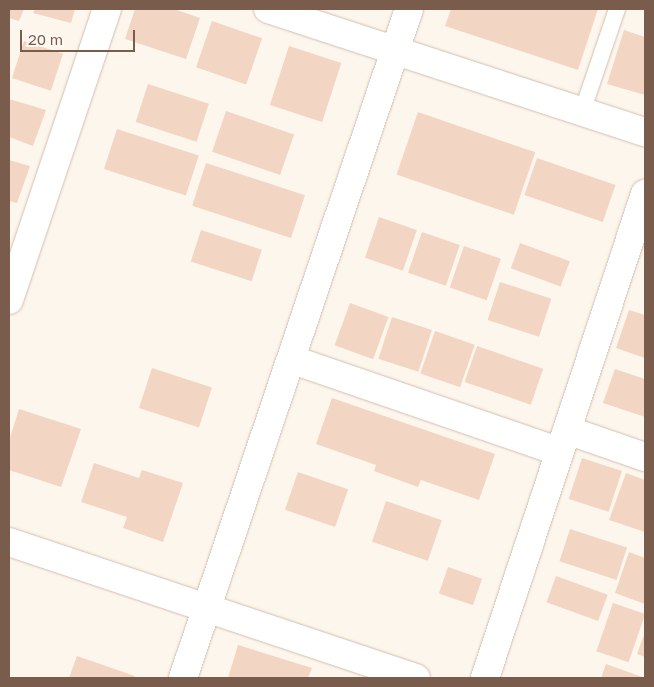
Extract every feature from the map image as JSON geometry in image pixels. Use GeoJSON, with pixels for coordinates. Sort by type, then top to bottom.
{"type":"FeatureCollection","features":[{"type":"Feature","properties":{"kind":"street"},"geometry":{"type":"LineString","coordinates":[[9,300],[107,9]]}},
{"type":"Feature","properties":{"kind":"street"},"geometry":{"type":"LineString","coordinates":[[268,9],[645,132]]}},
{"type":"Feature","properties":{"kind":"street"},"geometry":{"type":"LineString","coordinates":[[183,678],[293,360],[409,9]]}},
{"type":"Feature","properties":{"kind":"street"},"geometry":{"type":"LineString","coordinates":[[485,678],[645,194]]}},
{"type":"Feature","properties":{"kind":"street"},"geometry":{"type":"LineString","coordinates":[[293,360],[564,441],[645,457]]}},
{"type":"Feature","properties":{"kind":"street"},"geometry":{"type":"LineString","coordinates":[[9,542],[205,610],[416,678]]}},
{"type":"Feature","properties":{"kind":"lane"},"geometry":{"type":"LineString","coordinates":[[582,112],[617,9]]}},
{"type":"Feature","properties":{"kind":"building"},"geometry":{"type":"Polygon","coordinates":[[[9,9],[24,9],[19,21],[9,18],[9,9]]]}},
{"type":"Feature","properties":{"kind":"building"},"geometry":{"type":"Polygon","coordinates":[[[35,9],[75,9],[71,23],[33,13],[35,9]]]}},
{"type":"Feature","properties":{"kind":"building"},"geometry":{"type":"Polygon","coordinates":[[[135,9],[174,9],[200,18],[186,59],[125,39],[135,9]]]}},
{"type":"Feature","properties":{"kind":"building"},"geometry":{"type":"Polygon","coordinates":[[[451,9],[598,9],[578,70],[445,26],[451,9]]]}},
{"type":"Feature","properties":{"kind":"building"},"geometry":{"type":"Polygon","coordinates":[[[212,21],[262,38],[246,85],[196,67],[212,21]]]}},
{"type":"Feature","properties":{"kind":"building"},"geometry":{"type":"Polygon","coordinates":[[[624,30],[645,37],[645,95],[607,84],[624,30]]]}},
{"type":"Feature","properties":{"kind":"building"},"geometry":{"type":"Polygon","coordinates":[[[24,41],[63,54],[51,91],[12,78],[24,41]]]}},
{"type":"Feature","properties":{"kind":"building"},"geometry":{"type":"Polygon","coordinates":[[[289,46],[341,63],[322,122],[270,105],[289,46]]]}},
{"type":"Feature","properties":{"kind":"building"},"geometry":{"type":"Polygon","coordinates":[[[148,84],[209,104],[197,142],[136,122],[148,84]]]}},
{"type":"Feature","properties":{"kind":"building"},"geometry":{"type":"Polygon","coordinates":[[[9,99],[46,110],[33,146],[9,137],[9,99]]]}},
{"type":"Feature","properties":{"kind":"building"},"geometry":{"type":"Polygon","coordinates":[[[226,111],[294,134],[280,175],[212,152],[226,111]]]}},
{"type":"Feature","properties":{"kind":"building"},"geometry":{"type":"Polygon","coordinates":[[[418,112],[535,152],[514,215],[397,174],[418,112]]]}},
{"type":"Feature","properties":{"kind":"building"},"geometry":{"type":"Polygon","coordinates":[[[117,129],[199,156],[186,196],[104,169],[117,129]]]}},
{"type":"Feature","properties":{"kind":"building"},"geometry":{"type":"Polygon","coordinates":[[[537,158],[615,185],[603,222],[524,195],[537,158]]]}},
{"type":"Feature","properties":{"kind":"building"},"geometry":{"type":"Polygon","coordinates":[[[9,160],[30,166],[17,203],[9,201],[9,160]]]}},
{"type":"Feature","properties":{"kind":"building"},"geometry":{"type":"Polygon","coordinates":[[[206,163],[305,195],[291,238],[192,206],[206,163]]]}},
{"type":"Feature","properties":{"kind":"building"},"geometry":{"type":"Polygon","coordinates":[[[379,217],[417,230],[403,271],[365,258],[379,217]]]}},
{"type":"Feature","properties":{"kind":"building"},"geometry":{"type":"Polygon","coordinates":[[[201,230],[262,250],[252,281],[191,261],[201,230]]]}},
{"type":"Feature","properties":{"kind":"building"},"geometry":{"type":"Polygon","coordinates":[[[422,232],[460,245],[446,286],[408,273],[422,232]]]}},
{"type":"Feature","properties":{"kind":"building"},"geometry":{"type":"Polygon","coordinates":[[[520,243],[570,261],[561,286],[511,268],[520,243]]]}},
{"type":"Feature","properties":{"kind":"building"},"geometry":{"type":"Polygon","coordinates":[[[464,246],[501,259],[487,300],[450,288],[464,246]]]}},
{"type":"Feature","properties":{"kind":"building"},"geometry":{"type":"Polygon","coordinates":[[[500,282],[551,299],[539,337],[488,320],[500,282]]]}},
{"type":"Feature","properties":{"kind":"building"},"geometry":{"type":"Polygon","coordinates":[[[350,303],[389,317],[373,359],[335,345],[350,303]]]}},
{"type":"Feature","properties":{"kind":"building"},"geometry":{"type":"Polygon","coordinates":[[[629,310],[645,315],[645,358],[616,348],[629,310]]]}},
{"type":"Feature","properties":{"kind":"building"},"geometry":{"type":"Polygon","coordinates":[[[392,317],[432,330],[418,372],[378,359],[392,317]]]}},
{"type":"Feature","properties":{"kind":"building"},"geometry":{"type":"Polygon","coordinates":[[[435,331],[475,345],[460,387],[420,374],[435,331]]]}},
{"type":"Feature","properties":{"kind":"building"},"geometry":{"type":"Polygon","coordinates":[[[477,346],[543,369],[531,405],[465,382],[477,346]]]}},
{"type":"Feature","properties":{"kind":"building"},"geometry":{"type":"Polygon","coordinates":[[[152,368],[212,387],[199,427],[139,408],[152,368]]]}},
{"type":"Feature","properties":{"kind":"building"},"geometry":{"type":"Polygon","coordinates":[[[615,369],[645,379],[645,417],[603,403],[615,369]]]}},
{"type":"Feature","properties":{"kind":"building"},"geometry":{"type":"Polygon","coordinates":[[[332,398],[495,454],[479,500],[421,480],[418,487],[374,471],[376,465],[316,444],[332,398]]]}},
{"type":"Feature","properties":{"kind":"building"},"geometry":{"type":"Polygon","coordinates":[[[19,409],[81,429],[61,487],[9,470],[9,441],[19,409]]]}},
{"type":"Feature","properties":{"kind":"building"},"geometry":{"type":"Polygon","coordinates":[[[582,458],[622,471],[609,512],[569,499],[582,458]]]}},
{"type":"Feature","properties":{"kind":"building"},"geometry":{"type":"Polygon","coordinates":[[[94,463],[139,478],[142,470],[183,483],[163,542],[123,528],[127,517],[81,502],[94,463]]]}},
{"type":"Feature","properties":{"kind":"building"},"geometry":{"type":"Polygon","coordinates":[[[298,472],[348,489],[335,527],[285,510],[298,472]]]}},
{"type":"Feature","properties":{"kind":"building"},"geometry":{"type":"Polygon","coordinates":[[[626,473],[645,480],[645,532],[609,520],[626,473]]]}},
{"type":"Feature","properties":{"kind":"building"},"geometry":{"type":"Polygon","coordinates":[[[386,501],[442,520],[428,561],[372,542],[386,501]]]}},
{"type":"Feature","properties":{"kind":"building"},"geometry":{"type":"Polygon","coordinates":[[[570,529],[627,548],[617,580],[559,561],[570,529]]]}},
{"type":"Feature","properties":{"kind":"building"},"geometry":{"type":"Polygon","coordinates":[[[629,552],[645,558],[645,604],[615,593],[629,552]]]}},
{"type":"Feature","properties":{"kind":"building"},"geometry":{"type":"Polygon","coordinates":[[[448,567],[482,579],[473,605],[439,593],[448,567]]]}},
{"type":"Feature","properties":{"kind":"building"},"geometry":{"type":"Polygon","coordinates":[[[556,576],[608,595],[598,621],[546,602],[556,576]]]}},
{"type":"Feature","properties":{"kind":"building"},"geometry":{"type":"Polygon","coordinates":[[[613,603],[645,614],[629,662],[596,651],[613,603]]]}},
{"type":"Feature","properties":{"kind":"building"},"geometry":{"type":"Polygon","coordinates":[[[645,632],[645,657],[637,654],[645,632]]]}},
{"type":"Feature","properties":{"kind":"building"},"geometry":{"type":"Polygon","coordinates":[[[238,645],[312,668],[308,678],[228,678],[238,645]]]}},
{"type":"Feature","properties":{"kind":"building"},"geometry":{"type":"Polygon","coordinates":[[[77,656],[135,676],[134,678],[69,678],[77,656]]]}},
{"type":"Feature","properties":{"kind":"building"},"geometry":{"type":"Polygon","coordinates":[[[606,664],[645,678],[601,678],[606,664]]]}}]}
